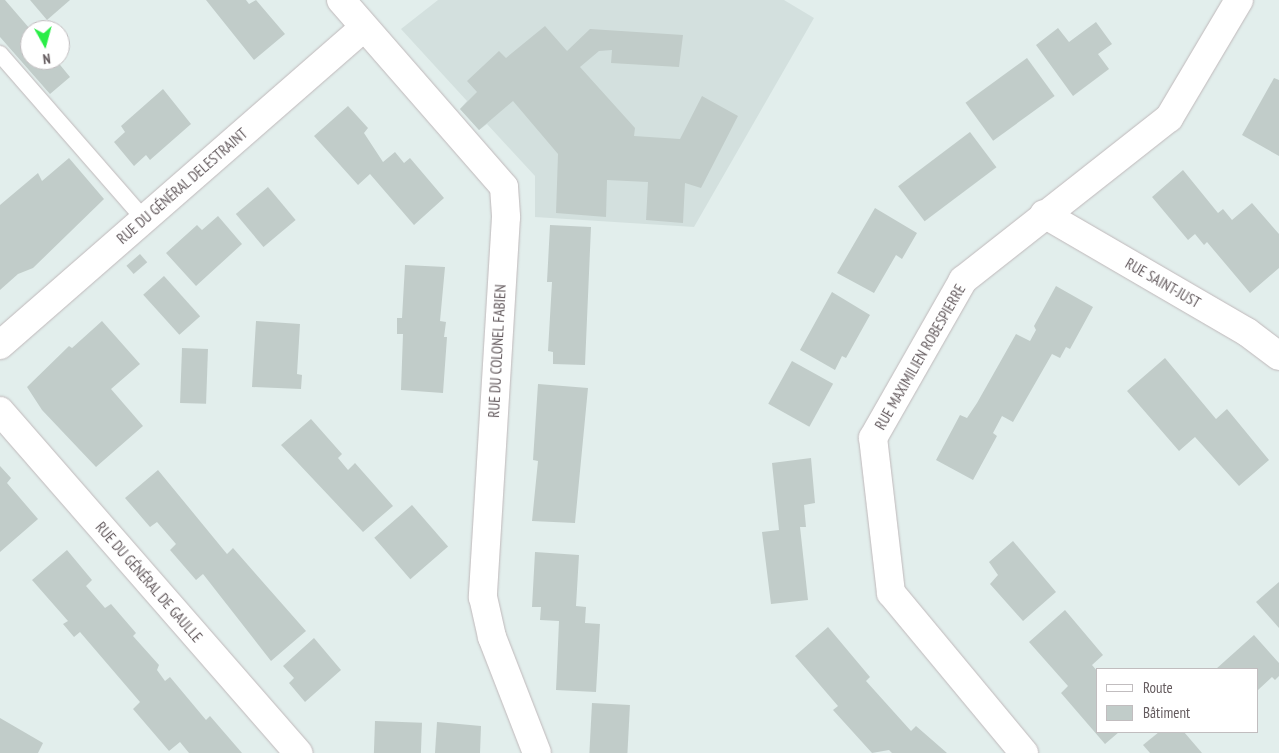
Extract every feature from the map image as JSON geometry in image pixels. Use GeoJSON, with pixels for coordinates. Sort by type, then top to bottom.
{"type":"FeatureCollection","features":[{"type":"Feature","properties":{"kind":"street","name":"RUE DU COLONEL FABIEN"},"geometry":{"type":"LineString","coordinates":[[341,0],[504,187],[506,217],[483,597],[492,637],[537,753]]}},
{"type":"Feature","properties":{"kind":"street","name":"RUE MAXIMILIEN ROBESPIERRE"},"geometry":{"type":"LineString","coordinates":[[1024,753],[891,593],[874,438],[963,280],[1044,214],[1169,118],[1239,0]]}},
{"type":"Feature","properties":{"kind":"street","name":"RUE DU GÉNÉRAL DELESTRAINT"},"geometry":{"type":"LineString","coordinates":[[0,345],[364,28]]}},
{"type":"Feature","properties":{"kind":"street","name":"RUE SAINT-JUST"},"geometry":{"type":"LineString","coordinates":[[1044,214],[1247,332],[1279,356]]}},
{"type":"Feature","properties":{"kind":"street","name":"RUE DU GÉNÉRAL DE GAULLE"},"geometry":{"type":"LineString","coordinates":[[0,411],[298,753]]}},
{"type":"Feature","properties":{"kind":"lane"},"geometry":{"type":"LineString","coordinates":[[0,54],[144,219]]}},
{"type":"Feature","properties":{"kind":"shaded area"},"geometry":{"type":"Polygon","coordinates":[[[438,0],[784,0],[814,18],[694,227],[535,217],[535,176],[487,124],[479,130],[460,109],[467,101],[401,29],[438,0]]]}},
{"type":"Feature","properties":{"kind":"building"},"geometry":{"type":"Polygon","coordinates":[[[0,0],[5,0],[22,20],[20,20],[20,60],[0,37],[0,0]]]}},
{"type":"Feature","properties":{"kind":"building"},"geometry":{"type":"Polygon","coordinates":[[[30,0],[70,0],[47,20],[30,0]]]}},
{"type":"Feature","properties":{"kind":"building"},"geometry":{"type":"Polygon","coordinates":[[[206,0],[246,0],[249,4],[256,0],[285,34],[254,60],[206,0]]]}},
{"type":"Feature","properties":{"kind":"building"},"geometry":{"type":"Polygon","coordinates":[[[1096,22],[1112,44],[1098,54],[1109,69],[1073,96],[1036,45],[1058,28],[1069,42],[1096,22]]]}},
{"type":"Feature","properties":{"kind":"building"},"geometry":{"type":"Polygon","coordinates":[[[545,26],[567,51],[590,29],[683,35],[679,67],[611,63],[612,50],[599,51],[580,67],[635,128],[634,136],[680,139],[702,96],[738,116],[701,188],[685,183],[683,223],[646,220],[648,182],[607,180],[606,217],[556,213],[558,154],[513,101],[479,130],[460,109],[477,92],[467,81],[499,51],[506,58],[545,26]]]}},
{"type":"Feature","properties":{"kind":"building"},"geometry":{"type":"Polygon","coordinates":[[[1027,58],[1055,96],[993,141],[966,103],[1027,58]]]}},
{"type":"Feature","properties":{"kind":"building"},"geometry":{"type":"Polygon","coordinates":[[[29,70],[64,70],[70,77],[50,94],[29,70]]]}},
{"type":"Feature","properties":{"kind":"building"},"geometry":{"type":"Polygon","coordinates":[[[1274,78],[1279,80],[1279,156],[1242,135],[1274,78]]]}},
{"type":"Feature","properties":{"kind":"building"},"geometry":{"type":"Polygon","coordinates":[[[163,89],[191,124],[150,160],[146,155],[134,166],[114,142],[125,132],[121,126],[163,89]]]}},
{"type":"Feature","properties":{"kind":"building"},"geometry":{"type":"Polygon","coordinates":[[[348,106],[368,128],[364,133],[383,162],[395,152],[404,163],[410,158],[444,198],[414,225],[370,174],[358,185],[314,136],[348,106]]]}},
{"type":"Feature","properties":{"kind":"building"},"geometry":{"type":"Polygon","coordinates":[[[970,132],[996,167],[925,221],[898,186],[970,132]]]}},
{"type":"Feature","properties":{"kind":"building"},"geometry":{"type":"Polygon","coordinates":[[[69,158],[104,199],[33,268],[18,274],[0,290],[0,205],[38,173],[42,181],[69,158]]]}},
{"type":"Feature","properties":{"kind":"building"},"geometry":{"type":"Polygon","coordinates":[[[1183,170],[1218,213],[1223,209],[1232,220],[1252,203],[1279,234],[1279,268],[1250,293],[1207,242],[1204,245],[1195,234],[1188,240],[1152,197],[1183,170]]]}},
{"type":"Feature","properties":{"kind":"building"},"geometry":{"type":"Polygon","coordinates":[[[268,187],[296,220],[263,247],[236,214],[268,187]]]}},
{"type":"Feature","properties":{"kind":"building"},"geometry":{"type":"Polygon","coordinates":[[[875,208],[917,233],[902,259],[896,255],[874,293],[837,273],[875,208]]]}},
{"type":"Feature","properties":{"kind":"building"},"geometry":{"type":"Polygon","coordinates":[[[218,216],[242,244],[196,286],[166,253],[197,225],[202,230],[218,216]]]}},
{"type":"Feature","properties":{"kind":"building"},"geometry":{"type":"Polygon","coordinates":[[[550,225],[591,227],[585,365],[553,364],[553,352],[548,351],[552,282],[547,282],[550,225]]]}},
{"type":"Feature","properties":{"kind":"building"},"geometry":{"type":"Polygon","coordinates":[[[140,254],[147,262],[134,274],[126,266],[140,254]]]}},
{"type":"Feature","properties":{"kind":"building"},"geometry":{"type":"Polygon","coordinates":[[[405,265],[445,267],[440,321],[446,322],[444,337],[447,337],[443,393],[401,390],[403,334],[397,334],[397,318],[402,318],[405,265]]]}},
{"type":"Feature","properties":{"kind":"building"},"geometry":{"type":"Polygon","coordinates":[[[164,276],[200,316],[179,335],[143,295],[164,276]]]}},
{"type":"Feature","properties":{"kind":"building"},"geometry":{"type":"Polygon","coordinates":[[[1056,286],[1093,307],[1070,349],[1066,347],[1060,358],[1052,354],[1013,422],[1002,416],[993,433],[997,436],[973,480],[936,460],[960,415],[967,418],[977,403],[1016,334],[1030,341],[1036,330],[1034,326],[1056,286]]]}},
{"type":"Feature","properties":{"kind":"building"},"geometry":{"type":"Polygon","coordinates":[[[832,292],[870,315],[846,358],[842,356],[835,370],[800,350],[832,292]]]}},
{"type":"Feature","properties":{"kind":"building"},"geometry":{"type":"Polygon","coordinates":[[[102,321],[140,364],[111,389],[143,426],[96,467],[42,410],[27,387],[69,346],[72,348],[102,321]]]}},
{"type":"Feature","properties":{"kind":"building"},"geometry":{"type":"Polygon","coordinates":[[[256,321],[300,324],[297,374],[302,375],[301,389],[252,387],[256,321]]]}},
{"type":"Feature","properties":{"kind":"building"},"geometry":{"type":"Polygon","coordinates":[[[182,348],[208,349],[206,404],[180,403],[182,348]]]}},
{"type":"Feature","properties":{"kind":"building"},"geometry":{"type":"Polygon","coordinates":[[[1165,358],[1216,419],[1227,409],[1269,460],[1239,486],[1195,437],[1179,451],[1127,391],[1165,358]]]}},
{"type":"Feature","properties":{"kind":"building"},"geometry":{"type":"Polygon","coordinates":[[[792,361],[833,384],[809,427],[768,404],[792,361]]]}},
{"type":"Feature","properties":{"kind":"building"},"geometry":{"type":"Polygon","coordinates":[[[538,384],[588,388],[575,523],[532,521],[538,461],[533,460],[538,384]]]}},
{"type":"Feature","properties":{"kind":"building"},"geometry":{"type":"Polygon","coordinates":[[[311,419],[342,454],[338,458],[348,470],[355,463],[393,506],[363,532],[281,445],[311,419]]]}},
{"type":"Feature","properties":{"kind":"building"},"geometry":{"type":"Polygon","coordinates":[[[811,458],[815,503],[804,505],[806,527],[800,527],[808,600],[771,604],[762,532],[779,530],[772,463],[811,458]]]}},
{"type":"Feature","properties":{"kind":"building"},"geometry":{"type":"Polygon","coordinates":[[[0,466],[11,478],[7,483],[38,519],[0,552],[0,466]]]}},
{"type":"Feature","properties":{"kind":"building"},"geometry":{"type":"Polygon","coordinates":[[[158,470],[227,554],[233,548],[306,631],[271,661],[203,574],[196,580],[170,550],[176,544],[157,522],[150,527],[125,498],[158,470]]]}},
{"type":"Feature","properties":{"kind":"building"},"geometry":{"type":"Polygon","coordinates":[[[412,505],[448,547],[410,579],[374,538],[412,505]]]}},
{"type":"Feature","properties":{"kind":"building"},"geometry":{"type":"Polygon","coordinates":[[[1013,541],[1056,592],[1023,621],[990,584],[998,575],[989,562],[1013,541]]]}},
{"type":"Feature","properties":{"kind":"building"},"geometry":{"type":"Polygon","coordinates":[[[67,550],[92,580],[86,586],[105,608],[111,604],[136,633],[133,636],[159,665],[157,670],[165,681],[170,677],[206,720],[210,716],[242,753],[189,753],[180,742],[169,751],[133,709],[140,702],[80,632],[74,637],[63,624],[68,621],[32,580],[67,550]]]}},
{"type":"Feature","properties":{"kind":"building"},"geometry":{"type":"Polygon","coordinates":[[[535,552],[579,555],[576,606],[586,607],[585,623],[600,624],[596,692],[556,690],[559,621],[540,620],[541,607],[532,607],[535,552]]]}},
{"type":"Feature","properties":{"kind":"building"},"geometry":{"type":"Polygon","coordinates":[[[1279,582],[1279,628],[1256,602],[1279,582]]]}},
{"type":"Feature","properties":{"kind":"building"},"geometry":{"type":"Polygon","coordinates":[[[1065,610],[1103,655],[1092,665],[1096,670],[1096,733],[1118,733],[1105,744],[1061,693],[1068,686],[1029,642],[1065,610]]]}},
{"type":"Feature","properties":{"kind":"building"},"geometry":{"type":"Polygon","coordinates":[[[828,627],[870,677],[866,681],[911,731],[916,726],[947,753],[892,753],[889,750],[872,753],[833,710],[838,706],[795,656],[828,627]]]}},
{"type":"Feature","properties":{"kind":"building"},"geometry":{"type":"Polygon","coordinates":[[[1254,635],[1279,663],[1279,676],[1275,680],[1272,677],[1259,689],[1259,668],[1217,668],[1254,635]]]}},
{"type":"Feature","properties":{"kind":"building"},"geometry":{"type":"Polygon","coordinates":[[[314,638],[341,670],[305,702],[289,683],[294,678],[283,666],[314,638]]]}},
{"type":"Feature","properties":{"kind":"building"},"geometry":{"type":"Polygon","coordinates":[[[592,703],[630,705],[627,753],[589,753],[592,703]]]}},
{"type":"Feature","properties":{"kind":"building"},"geometry":{"type":"Polygon","coordinates":[[[0,718],[43,743],[38,753],[0,753],[0,718]]]}},
{"type":"Feature","properties":{"kind":"building"},"geometry":{"type":"Polygon","coordinates":[[[375,721],[422,723],[421,753],[374,753],[375,721]]]}},
{"type":"Feature","properties":{"kind":"building"},"geometry":{"type":"Polygon","coordinates":[[[437,722],[481,726],[480,753],[435,753],[437,722]]]}},
{"type":"Feature","properties":{"kind":"building"},"geometry":{"type":"Polygon","coordinates":[[[1158,733],[1185,733],[1202,753],[1150,753],[1143,745],[1158,733]]]}}]}
